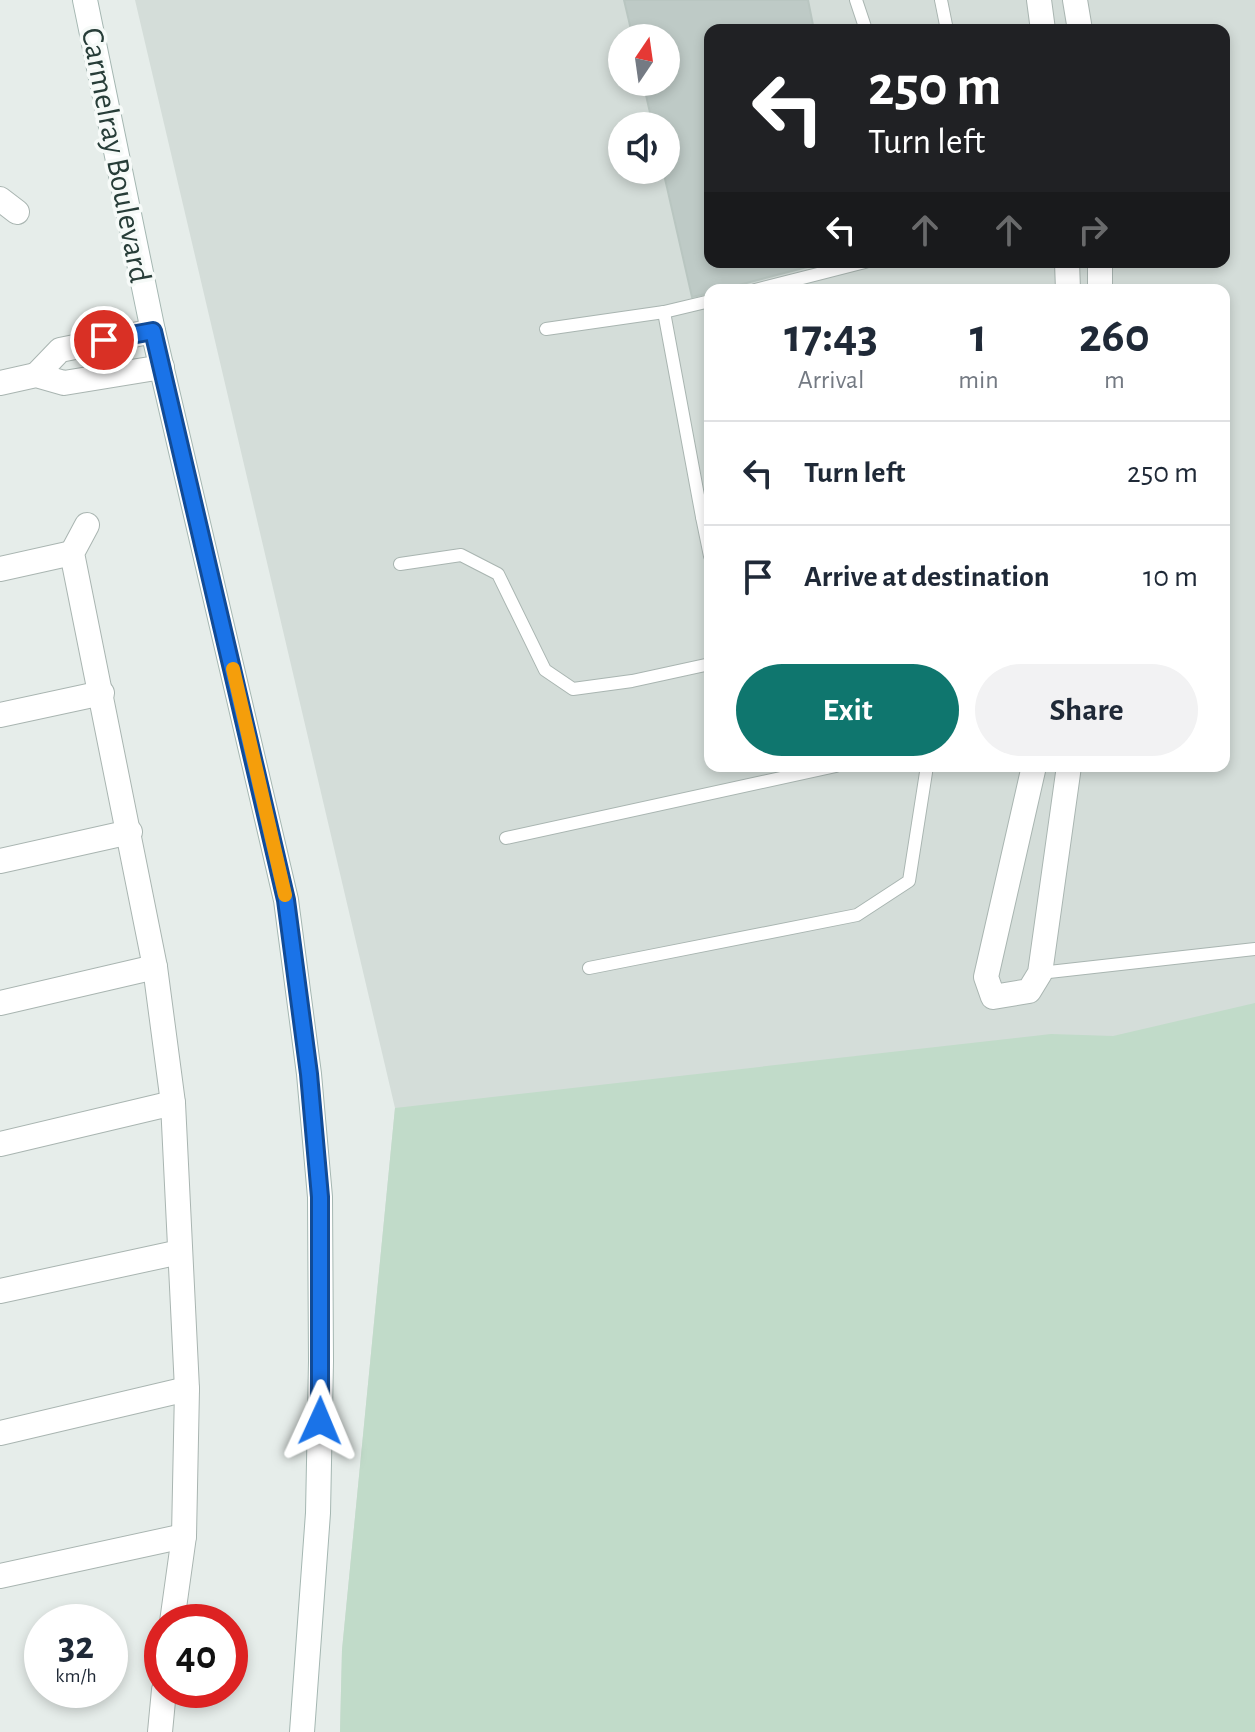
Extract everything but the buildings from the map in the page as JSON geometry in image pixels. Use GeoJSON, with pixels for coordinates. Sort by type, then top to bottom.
{"type":"FeatureCollection","features":[{"type":"Feature","properties":{"kind":"street","name":"Carmelray Boulevard"},"geometry":{"type":"LineString","coordinates":[[85,0],[153,331],[286,900],[309,1074],[320,1197],[321,1361],[318,1513],[302,1732]]}},
{"type":"Feature","properties":{"kind":"street"},"geometry":{"type":"LineString","coordinates":[[1039,0],[1042,24]]}},
{"type":"Feature","properties":{"kind":"street"},"geometry":{"type":"LineString","coordinates":[[1075,0],[1079,24]]}},
{"type":"Feature","properties":{"kind":"street"},"geometry":{"type":"LineString","coordinates":[[36,375],[60,350],[153,331]]}},
{"type":"Feature","properties":{"kind":"street"},"geometry":{"type":"LineString","coordinates":[[0,383],[36,375],[64,383],[162,367]]}},
{"type":"Feature","properties":{"kind":"street"},"geometry":{"type":"LineString","coordinates":[[87,525],[72,553],[155,967],[173,1103],[187,1389],[184,1536],[175,1604]]}},
{"type":"Feature","properties":{"kind":"street"},"geometry":{"type":"LineString","coordinates":[[0,569],[72,553]]}},
{"type":"Feature","properties":{"kind":"street"},"geometry":{"type":"LineString","coordinates":[[0,715],[102,693]]}},
{"type":"Feature","properties":{"kind":"street"},"geometry":{"type":"LineString","coordinates":[[1033,772],[986,977],[993,997],[1029,991],[1040,973],[1068,772]]}},
{"type":"Feature","properties":{"kind":"street"},"geometry":{"type":"LineString","coordinates":[[0,861],[130,832]]}},
{"type":"Feature","properties":{"kind":"street"},"geometry":{"type":"LineString","coordinates":[[0,1003],[155,967]]}},
{"type":"Feature","properties":{"kind":"street"},"geometry":{"type":"LineString","coordinates":[[0,1144],[173,1103]]}},
{"type":"Feature","properties":{"kind":"street"},"geometry":{"type":"LineString","coordinates":[[0,1291],[180,1252]]}},
{"type":"Feature","properties":{"kind":"street"},"geometry":{"type":"LineString","coordinates":[[0,1433],[187,1389]]}},
{"type":"Feature","properties":{"kind":"street"},"geometry":{"type":"LineString","coordinates":[[0,1576],[184,1536]]}},
{"type":"Feature","properties":{"kind":"street"},"geometry":{"type":"LineString","coordinates":[[160,1732],[162,1708]]}},
{"type":"Feature","properties":{"kind":"lane"},"geometry":{"type":"LineString","coordinates":[[856,0],[864,24]]}},
{"type":"Feature","properties":{"kind":"lane"},"geometry":{"type":"LineString","coordinates":[[941,0],[946,24]]}},
{"type":"Feature","properties":{"kind":"lane"},"geometry":{"type":"LineString","coordinates":[[779,284],[841,268]]}},
{"type":"Feature","properties":{"kind":"lane"},"geometry":{"type":"LineString","coordinates":[[546,329],[664,312],[704,302]]}},
{"type":"Feature","properties":{"kind":"lane"},"geometry":{"type":"LineString","coordinates":[[664,312],[704,506]]}},
{"type":"Feature","properties":{"kind":"lane"},"geometry":{"type":"LineString","coordinates":[[400,564],[461,555],[498,574],[545,670],[573,689],[632,681],[704,665]]}},
{"type":"Feature","properties":{"kind":"lane"},"geometry":{"type":"LineString","coordinates":[[506,838],[808,772]]}},
{"type":"Feature","properties":{"kind":"lane"},"geometry":{"type":"LineString","coordinates":[[589,968],[857,915],[909,881],[926,772]]}},
{"type":"Feature","properties":{"kind":"lane"},"geometry":{"type":"LineString","coordinates":[[1040,973],[1255,949]]}},
{"type":"Feature","properties":{"kind":"shaded area"},"geometry":{"type":"Polygon","coordinates":[[[135,0],[1255,0],[1255,1732],[340,1732],[342,1650],[395,1108],[135,0]]]}},
{"type":"Feature","properties":{"kind":"green space"},"geometry":{"type":"Polygon","coordinates":[[[1255,1003],[1255,1732],[340,1732],[342,1650],[395,1108],[1051,1034],[1113,1036],[1255,1003]]]}},
{"type":"Feature","properties":{"kind":"slow traffic"},"geometry":{"type":"LineString","coordinates":[[233,669],[285,895]]}},
{"type":"Feature","properties":{"kind":"route"},"geometry":{"type":"LineString","coordinates":[[104,340],[153,331],[286,900],[309,1074],[320,1197],[320,1421]]}}]}
